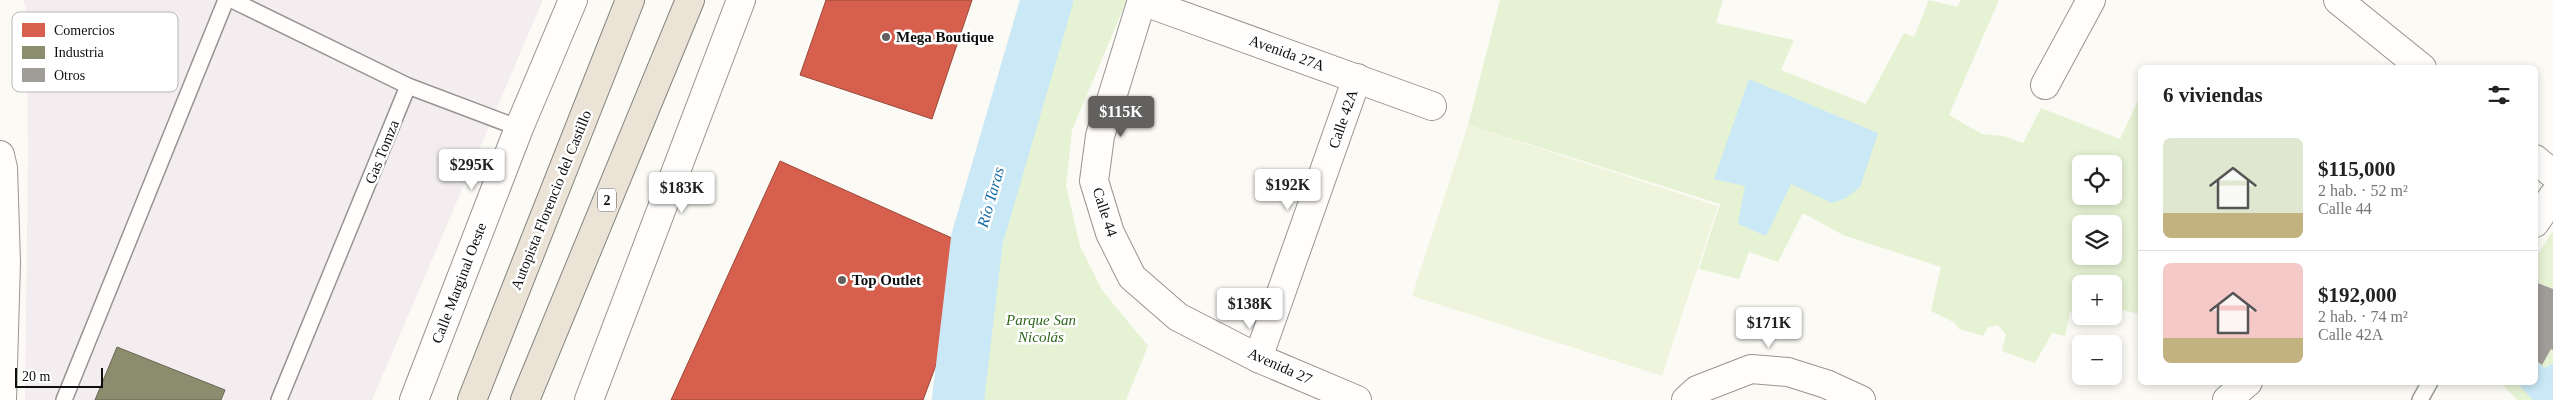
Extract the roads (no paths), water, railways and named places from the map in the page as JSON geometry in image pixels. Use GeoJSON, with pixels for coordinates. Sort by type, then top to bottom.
{"type":"FeatureCollection","features":[{"type":"Feature","properties":{"kind":"highway","name":"Autopista Florencio del Castillo"},"geometry":{"type":"LineString","coordinates":[[472,400],[630,0]]}},
{"type":"Feature","properties":{"kind":"highway","name":"2"},"geometry":{"type":"LineString","coordinates":[[525,400],[690,0]]}},
{"type":"Feature","properties":{"kind":"street","name":"Calle Marginal Oeste"},"geometry":{"type":"LineString","coordinates":[[414,400],[519,128],[573,0]]}},
{"type":"Feature","properties":{"kind":"street"},"geometry":{"type":"LineString","coordinates":[[2045,85],[2091,0]]}},
{"type":"Feature","properties":{"kind":"street"},"geometry":{"type":"LineString","coordinates":[[2338,0],[2418,65]]}},
{"type":"Feature","properties":{"kind":"street","name":"Avenida 27A"},"geometry":{"type":"LineString","coordinates":[[1142,1],[1432,106]]}},
{"type":"Feature","properties":{"kind":"street","name":"Calle 44"},"geometry":{"type":"LineString","coordinates":[[1132,277],[1110,233],[1094,181],[1100,136],[1142,1]]}},
{"type":"Feature","properties":{"kind":"street"},"geometry":{"type":"LineString","coordinates":[[589,400],[739,7]]}},
{"type":"Feature","properties":{"kind":"street","name":"Calle 42A"},"geometry":{"type":"LineString","coordinates":[[1258,358],[1357,78]]}},
{"type":"Feature","properties":{"kind":"street"},"geometry":{"type":"LineString","coordinates":[[0,155],[4,168],[6,262],[2,400]]}},
{"type":"Feature","properties":{"kind":"street"},"geometry":{"type":"LineString","coordinates":[[2538,162],[2553,174]]}},
{"type":"Feature","properties":{"kind":"street"},"geometry":{"type":"LineString","coordinates":[[2538,218],[2553,196]]}},
{"type":"Feature","properties":{"kind":"street","name":"Avenida 27"},"geometry":{"type":"LineString","coordinates":[[1132,277],[1178,317],[1258,358],[1357,400]]}},
{"type":"Feature","properties":{"kind":"street"},"geometry":{"type":"LineString","coordinates":[[1686,400],[1697,390],[1751,368],[1788,372],[1826,384],[1861,400]]}},
{"type":"Feature","properties":{"kind":"street"},"geometry":{"type":"LineString","coordinates":[[2227,400],[2244,385]]}},
{"type":"Feature","properties":{"kind":"lane"},"geometry":{"type":"LineString","coordinates":[[64,400],[226,0]]}},
{"type":"Feature","properties":{"kind":"lane"},"geometry":{"type":"LineString","coordinates":[[232,0],[408,86],[519,128]]}},
{"type":"Feature","properties":{"kind":"lane","name":"Gas Tomza"},"geometry":{"type":"LineString","coordinates":[[279,400],[408,86]]}},
{"type":"Feature","properties":{"kind":"lane"},"geometry":{"type":"LineString","coordinates":[[2420,400],[2428,385]]}},
{"type":"Feature","properties":{"kind":"water"},"geometry":{"type":"Polygon","coordinates":[[[1749,79],[1878,133],[1860,187],[1846,198],[1832,203],[1791,184],[1766,236],[1738,224],[1745,186],[1714,179],[1749,79]]]}},
{"type":"Feature","properties":{"kind":"water"},"geometry":{"type":"Polygon","coordinates":[[[2538,363],[2545,368],[2553,363],[2553,400],[2533,400],[2519,385],[2538,385],[2538,363]]]}},
{"type":"Feature","properties":{"kind":"waterway","name":"Río Taras"},"geometry":{"type":"LineString","coordinates":[[958,400],[977,239],[1047,0]]}},
{"type":"Feature","properties":{"kind":"place","name":"Mega Boutique"},"geometry":{"type":"Point","coordinates":[886,37]}},
{"type":"Feature","properties":{"kind":"place","name":"Top Outlet"},"geometry":{"type":"Point","coordinates":[842,280]}},
{"type":"Feature","properties":{"kind":"park label","name":"Parque San Nicolás"},"geometry":{"type":"Point","coordinates":[1041,328]}}]}
